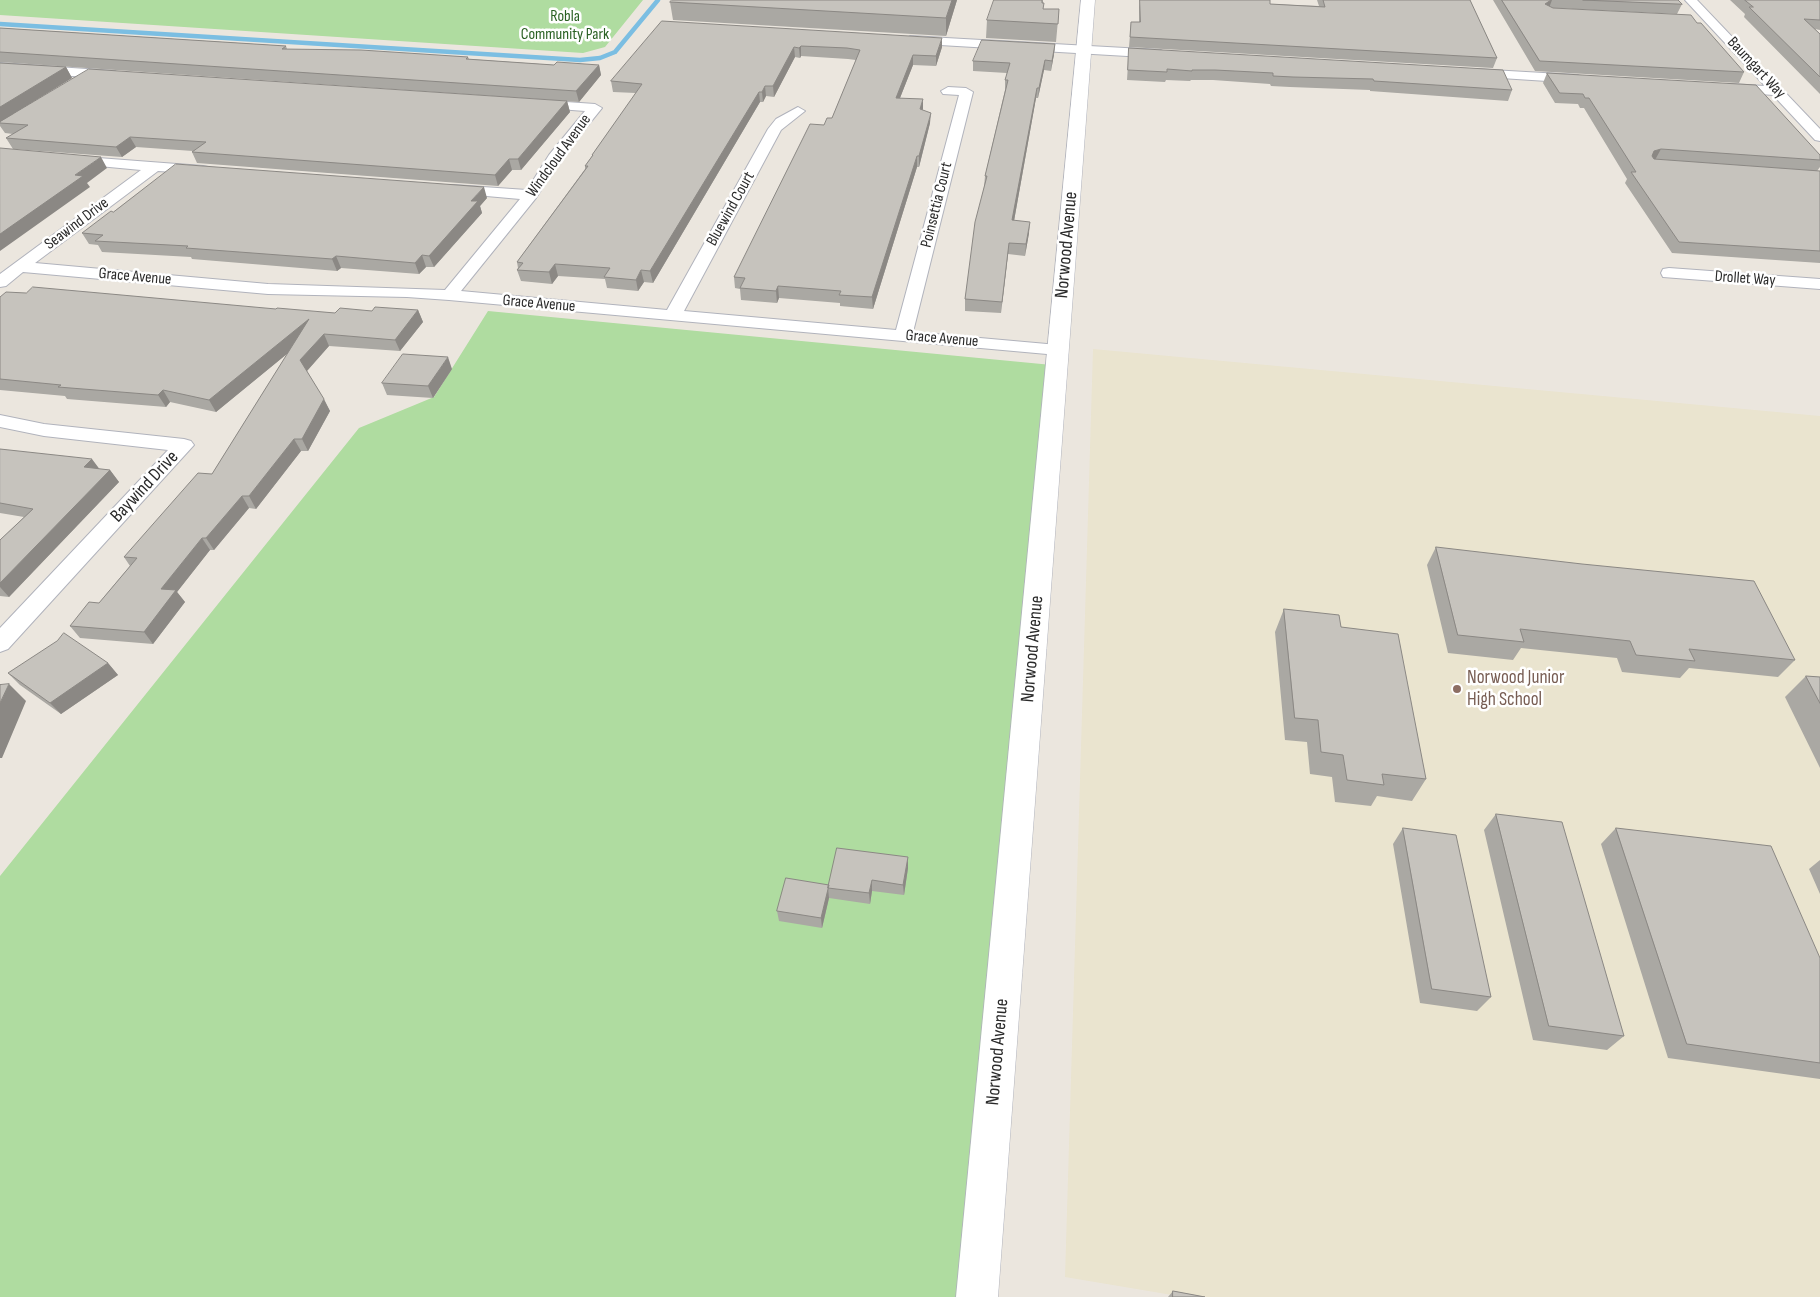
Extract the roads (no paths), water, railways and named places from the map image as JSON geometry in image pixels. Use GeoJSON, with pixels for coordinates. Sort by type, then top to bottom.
{"type":"FeatureCollection","features":[{"type":"Feature","properties":{"kind":"main road","name":"Norwood Avenue"},"geometry":{"type":"LineString","coordinates":[[977,1297],[1088,0]]}},
{"type":"Feature","properties":{"kind":"street","name":"Baumgart Way"},"geometry":{"type":"LineString","coordinates":[[1691,0],[1820,137]]}},
{"type":"Feature","properties":{"kind":"street"},"geometry":{"type":"LineString","coordinates":[[1692,20],[1712,21]]}},
{"type":"Feature","properties":{"kind":"street"},"geometry":{"type":"LineString","coordinates":[[898,39],[1173,55]]}},
{"type":"Feature","properties":{"kind":"street"},"geometry":{"type":"LineString","coordinates":[[0,67],[132,77]]}},
{"type":"Feature","properties":{"kind":"street"},"geometry":{"type":"LineString","coordinates":[[1460,72],[1588,80]]}},
{"type":"Feature","properties":{"kind":"street"},"geometry":{"type":"LineString","coordinates":[[75,84],[91,74]]}},
{"type":"Feature","properties":{"kind":"street"},"geometry":{"type":"LineString","coordinates":[[1717,87],[1777,91]]}},
{"type":"Feature","properties":{"kind":"street","name":"Poinsettia Court"},"geometry":{"type":"LineString","coordinates":[[903,336],[966,92],[948,91]]}},
{"type":"Feature","properties":{"kind":"street","name":"Windcloud Avenue"},"geometry":{"type":"LineString","coordinates":[[449,296],[531,194],[554,158],[595,108],[526,103]]}},
{"type":"Feature","properties":{"kind":"street","name":"Bluewind Court"},"geometry":{"type":"LineString","coordinates":[[673,316],[775,130],[781,122],[798,111]]}},
{"type":"Feature","properties":{"kind":"street"},"geometry":{"type":"LineString","coordinates":[[59,159],[214,170]]}},
{"type":"Feature","properties":{"kind":"street","name":"Seawind Drive"},"geometry":{"type":"LineString","coordinates":[[0,282],[155,166]]}},
{"type":"Feature","properties":{"kind":"street"},"geometry":{"type":"LineString","coordinates":[[442,188],[531,194]]}},
{"type":"Feature","properties":{"kind":"street","name":"Grace Avenue"},"geometry":{"type":"LineString","coordinates":[[19,267],[268,289],[407,292],[1058,350]]}},
{"type":"Feature","properties":{"kind":"street","name":"Drollet Way"},"geometry":{"type":"LineString","coordinates":[[1670,273],[1820,284]]}},
{"type":"Feature","properties":{"kind":"street","name":"Baywind Drive"},"geometry":{"type":"LineString","coordinates":[[0,421],[44,430],[184,444],[0,643]]}},
{"type":"Feature","properties":{"kind":"waterway"},"geometry":{"type":"LineString","coordinates":[[0,24],[580,60],[600,58],[615,52],[658,0]]}},
{"type":"Feature","properties":{"kind":"place","name":"Norwood Junior High School"},"geometry":{"type":"Point","coordinates":[1457,689]}},
{"type":"Feature","properties":{"kind":"park label","name":"Robla Community Park"},"geometry":{"type":"Point","coordinates":[565,26]}}]}
